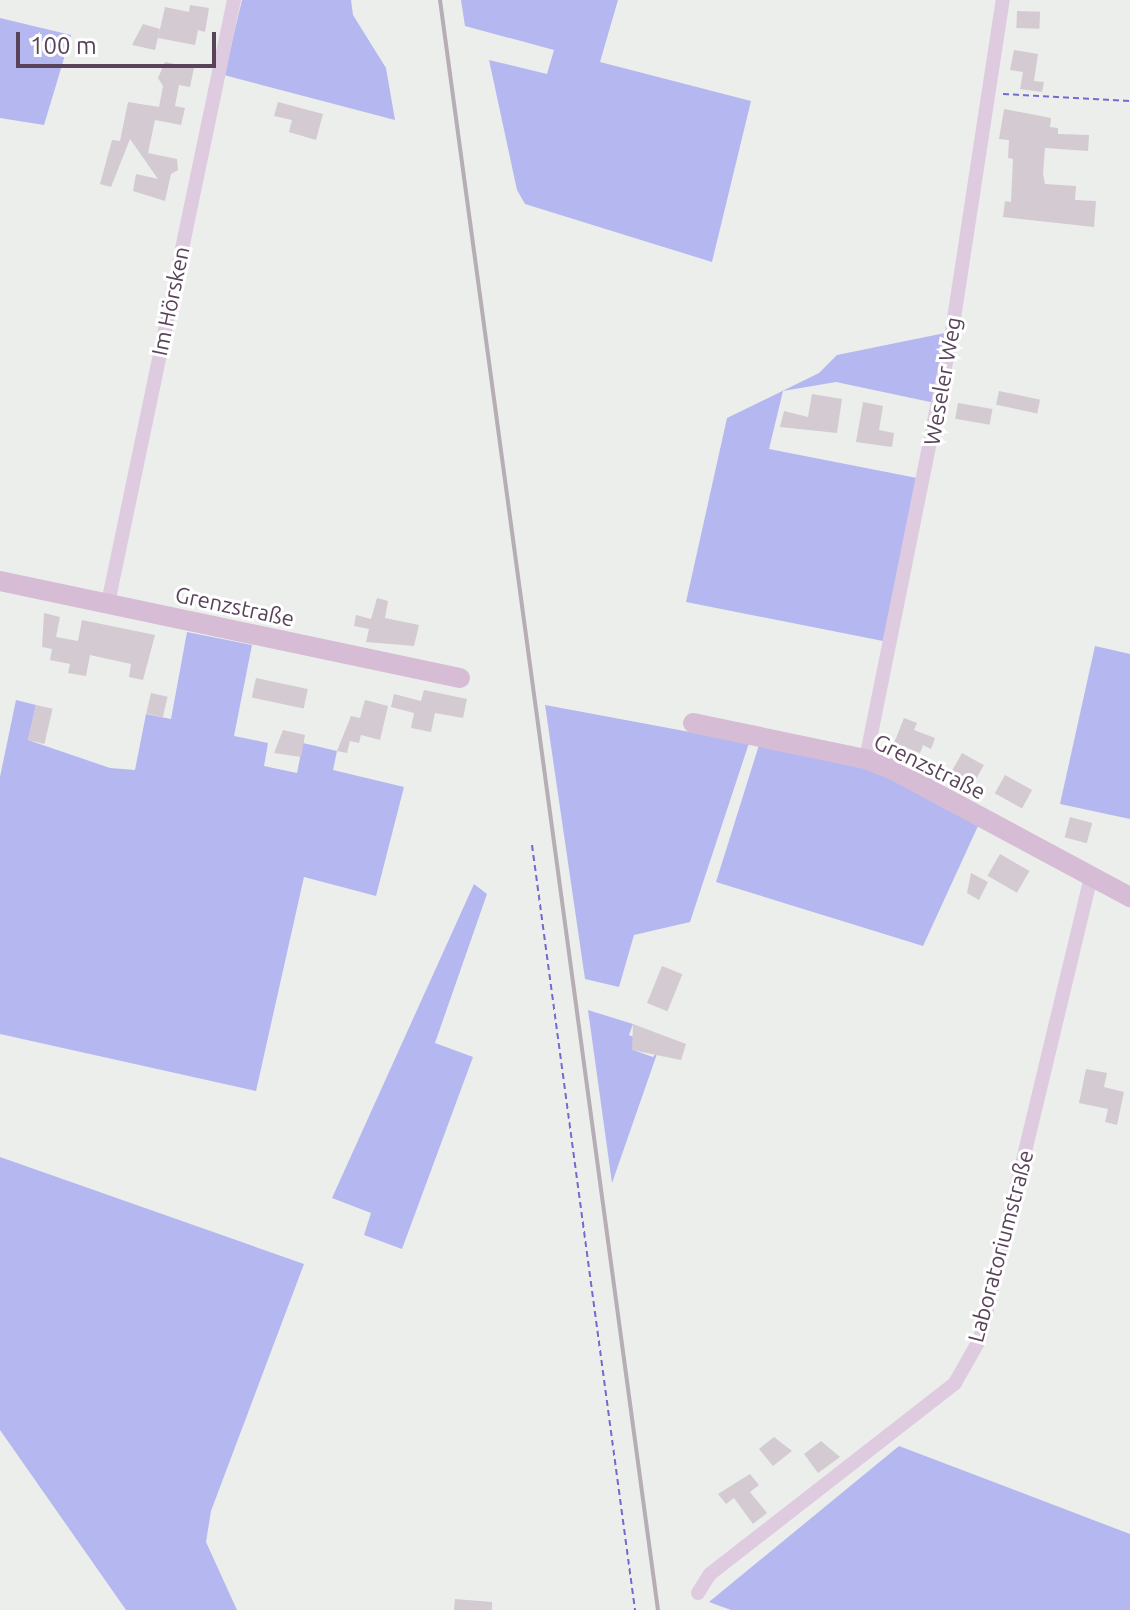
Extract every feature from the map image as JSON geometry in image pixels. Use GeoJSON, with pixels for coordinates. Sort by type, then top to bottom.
{"type":"FeatureCollection","features":[{"type":"Feature","properties":{"kind":"street","name":"Im Hörsken"},"geometry":{"type":"LineString","coordinates":[[108,603],[234,0]]}},
{"type":"Feature","properties":{"kind":"street","name":"Weseler Weg"},"geometry":{"type":"LineString","coordinates":[[866,759],[948,352],[1003,0]]}},
{"type":"Feature","properties":{"kind":"street","name":"Grenzstraße"},"geometry":{"type":"LineString","coordinates":[[0,581],[460,678]]}},
{"type":"Feature","properties":{"kind":"street","name":"Grenzstraße"},"geometry":{"type":"LineString","coordinates":[[693,723],[866,759],[1130,897]]}},
{"type":"Feature","properties":{"kind":"street","name":"Laboratoriumstraße"},"geometry":{"type":"LineString","coordinates":[[698,1593],[710,1574],[955,1383],[974,1350],[1091,876]]}},
{"type":"Feature","properties":{"kind":"path"},"geometry":{"type":"LineString","coordinates":[[988,93],[1130,101]]}},
{"type":"Feature","properties":{"kind":"path"},"geometry":{"type":"LineString","coordinates":[[532,845],[635,1610]]}},
{"type":"Feature","properties":{"kind":"shaded area"},"geometry":{"type":"Polygon","coordinates":[[[242,0],[351,0],[353,15],[386,68],[395,120],[224,75],[242,0]]]}},
{"type":"Feature","properties":{"kind":"shaded area"},"geometry":{"type":"Polygon","coordinates":[[[461,0],[618,0],[600,62],[751,101],[712,262],[525,204],[517,190],[489,60],[547,74],[554,50],[465,26],[461,0]]]}},
{"type":"Feature","properties":{"kind":"shaded area"},"geometry":{"type":"Polygon","coordinates":[[[0,18],[71,35],[44,125],[0,118],[0,18]]]}},
{"type":"Feature","properties":{"kind":"shaded area"},"geometry":{"type":"Polygon","coordinates":[[[945,333],[935,403],[836,382],[783,391],[769,449],[917,478],[883,641],[686,602],[727,418],[819,373],[837,355],[945,333]]]}},
{"type":"Feature","properties":{"kind":"shaded area"},"geometry":{"type":"Polygon","coordinates":[[[187,632],[252,645],[234,736],[268,743],[264,766],[297,773],[303,743],[337,751],[333,770],[404,787],[376,896],[304,877],[256,1091],[0,1034],[0,777],[16,700],[36,705],[28,740],[110,768],[135,770],[146,714],[171,719],[187,632]]]}},
{"type":"Feature","properties":{"kind":"shaded area"},"geometry":{"type":"Polygon","coordinates":[[[1095,646],[1130,654],[1130,819],[1060,804],[1095,646]]]}},
{"type":"Feature","properties":{"kind":"shaded area"},"geometry":{"type":"Polygon","coordinates":[[[545,705],[749,743],[690,922],[634,935],[619,987],[585,979],[545,705]]]}},
{"type":"Feature","properties":{"kind":"shaded area"},"geometry":{"type":"Polygon","coordinates":[[[759,745],[870,767],[978,826],[923,946],[716,882],[759,745]]]}},
{"type":"Feature","properties":{"kind":"shaded area"},"geometry":{"type":"Polygon","coordinates":[[[474,884],[487,894],[435,1043],[473,1057],[402,1249],[364,1235],[371,1213],[332,1198],[474,884]]]}},
{"type":"Feature","properties":{"kind":"shaded area"},"geometry":{"type":"Polygon","coordinates":[[[588,1010],[633,1024],[629,1035],[636,1038],[633,1050],[653,1057],[658,1051],[612,1183],[588,1010]]]}},
{"type":"Feature","properties":{"kind":"shaded area"},"geometry":{"type":"Polygon","coordinates":[[[0,1157],[304,1264],[211,1511],[206,1542],[237,1610],[126,1610],[0,1430],[0,1157]]]}},
{"type":"Feature","properties":{"kind":"shaded area"},"geometry":{"type":"Polygon","coordinates":[[[899,1446],[1130,1534],[1130,1610],[731,1610],[709,1602],[899,1446]]]}},
{"type":"Feature","properties":{"kind":"building"},"geometry":{"type":"Polygon","coordinates":[[[190,5],[209,8],[205,32],[198,30],[195,45],[158,38],[165,7],[189,12],[190,5]]]}},
{"type":"Feature","properties":{"kind":"building"},"geometry":{"type":"Polygon","coordinates":[[[1017,11],[1040,12],[1039,29],[1016,28],[1017,11]]]}},
{"type":"Feature","properties":{"kind":"building"},"geometry":{"type":"Polygon","coordinates":[[[143,24],[160,29],[155,50],[132,45],[143,24]]]}},
{"type":"Feature","properties":{"kind":"building"},"geometry":{"type":"Polygon","coordinates":[[[1014,50],[1038,54],[1034,81],[1044,82],[1042,92],[1020,89],[1023,72],[1010,70],[1014,50]]]}},
{"type":"Feature","properties":{"kind":"building"},"geometry":{"type":"Polygon","coordinates":[[[165,62],[194,68],[190,87],[179,85],[175,106],[185,108],[181,125],[155,120],[148,153],[177,159],[178,170],[171,174],[165,201],[133,191],[136,174],[158,179],[130,139],[111,187],[100,184],[112,140],[120,141],[128,102],[159,107],[163,86],[158,78],[165,62]]]}},
{"type":"Feature","properties":{"kind":"building"},"geometry":{"type":"Polygon","coordinates":[[[278,102],[323,114],[316,140],[289,132],[292,120],[274,116],[278,102]]]}},
{"type":"Feature","properties":{"kind":"building"},"geometry":{"type":"Polygon","coordinates":[[[1004,109],[1051,118],[1050,127],[1058,128],[1058,134],[1089,135],[1088,151],[1045,148],[1043,174],[1045,184],[1076,186],[1075,200],[1096,201],[1094,227],[1003,217],[1005,201],[1011,202],[1013,159],[1008,158],[1009,140],[999,139],[1004,109]]]}},
{"type":"Feature","properties":{"kind":"building"},"geometry":{"type":"Polygon","coordinates":[[[999,391],[1040,400],[1037,413],[996,405],[999,391]]]}},
{"type":"Feature","properties":{"kind":"building"},"geometry":{"type":"Polygon","coordinates":[[[812,394],[842,399],[837,433],[780,427],[784,411],[808,417],[812,394]]]}},
{"type":"Feature","properties":{"kind":"building"},"geometry":{"type":"Polygon","coordinates":[[[863,402],[883,406],[879,430],[894,433],[892,447],[856,442],[863,402]]]}},
{"type":"Feature","properties":{"kind":"building"},"geometry":{"type":"Polygon","coordinates":[[[958,403],[992,409],[990,425],[955,419],[958,403]]]}},
{"type":"Feature","properties":{"kind":"building"},"geometry":{"type":"Polygon","coordinates":[[[377,598],[388,601],[385,618],[419,625],[414,646],[366,642],[369,629],[354,626],[356,615],[371,619],[377,598]]]}},
{"type":"Feature","properties":{"kind":"building"},"geometry":{"type":"Polygon","coordinates":[[[44,613],[60,617],[56,637],[78,641],[82,620],[155,635],[143,680],[129,677],[131,664],[90,655],[86,676],[68,673],[70,664],[50,660],[52,649],[42,647],[44,613]]]}},
{"type":"Feature","properties":{"kind":"building"},"geometry":{"type":"Polygon","coordinates":[[[256,678],[308,689],[304,709],[252,698],[256,678]]]}},
{"type":"Feature","properties":{"kind":"building"},"geometry":{"type":"Polygon","coordinates":[[[424,690],[467,699],[463,718],[435,713],[431,732],[411,728],[414,713],[391,707],[394,694],[421,701],[424,690]]]}},
{"type":"Feature","properties":{"kind":"building"},"geometry":{"type":"Polygon","coordinates":[[[151,693],[168,697],[163,717],[146,713],[151,693]]]}},
{"type":"Feature","properties":{"kind":"building"},"geometry":{"type":"Polygon","coordinates":[[[365,700],[388,706],[380,740],[361,735],[359,743],[350,741],[347,753],[337,751],[351,716],[360,718],[365,700]]]}},
{"type":"Feature","properties":{"kind":"building"},"geometry":{"type":"Polygon","coordinates":[[[36,705],[53,709],[44,744],[28,740],[36,705]]]}},
{"type":"Feature","properties":{"kind":"building"},"geometry":{"type":"Polygon","coordinates":[[[904,718],[917,723],[914,730],[935,738],[931,749],[923,745],[920,753],[894,743],[904,718]]]}},
{"type":"Feature","properties":{"kind":"building"},"geometry":{"type":"Polygon","coordinates":[[[283,730],[305,735],[301,757],[274,753],[283,730]]]}},
{"type":"Feature","properties":{"kind":"building"},"geometry":{"type":"Polygon","coordinates":[[[962,753],[984,765],[972,787],[950,775],[962,753]]]}},
{"type":"Feature","properties":{"kind":"building"},"geometry":{"type":"Polygon","coordinates":[[[1005,775],[1032,790],[1022,808],[995,793],[1005,775]]]}},
{"type":"Feature","properties":{"kind":"building"},"geometry":{"type":"Polygon","coordinates":[[[1070,817],[1092,823],[1087,843],[1065,837],[1070,817]]]}},
{"type":"Feature","properties":{"kind":"building"},"geometry":{"type":"Polygon","coordinates":[[[1000,854],[1029,871],[1017,893],[988,876],[1000,854]]]}},
{"type":"Feature","properties":{"kind":"building"},"geometry":{"type":"Polygon","coordinates":[[[971,873],[988,882],[979,900],[967,893],[971,873]]]}},
{"type":"Feature","properties":{"kind":"building"},"geometry":{"type":"Polygon","coordinates":[[[662,966],[682,974],[667,1011],[647,1003],[662,966]]]}},
{"type":"Feature","properties":{"kind":"building"},"geometry":{"type":"Polygon","coordinates":[[[633,1024],[686,1044],[681,1060],[632,1050],[633,1024]]]}},
{"type":"Feature","properties":{"kind":"building"},"geometry":{"type":"Polygon","coordinates":[[[1086,1069],[1107,1073],[1104,1087],[1124,1092],[1117,1125],[1105,1122],[1108,1109],[1079,1103],[1086,1069]]]}},
{"type":"Feature","properties":{"kind":"building"},"geometry":{"type":"Polygon","coordinates":[[[774,1437],[792,1451],[773,1466],[759,1449],[774,1437]]]}},
{"type":"Feature","properties":{"kind":"building"},"geometry":{"type":"Polygon","coordinates":[[[821,1441],[840,1457],[818,1473],[804,1454],[821,1441]]]}},
{"type":"Feature","properties":{"kind":"building"},"geometry":{"type":"Polygon","coordinates":[[[750,1474],[759,1485],[750,1492],[767,1513],[753,1524],[734,1498],[726,1504],[718,1494],[750,1474]]]}},
{"type":"Feature","properties":{"kind":"building"},"geometry":{"type":"Polygon","coordinates":[[[455,1599],[492,1602],[492,1610],[454,1610],[455,1599]]]}},
{"type":"Feature","properties":{"kind":"railway"},"geometry":{"type":"LineString","coordinates":[[440,0],[658,1610]]}}]}
